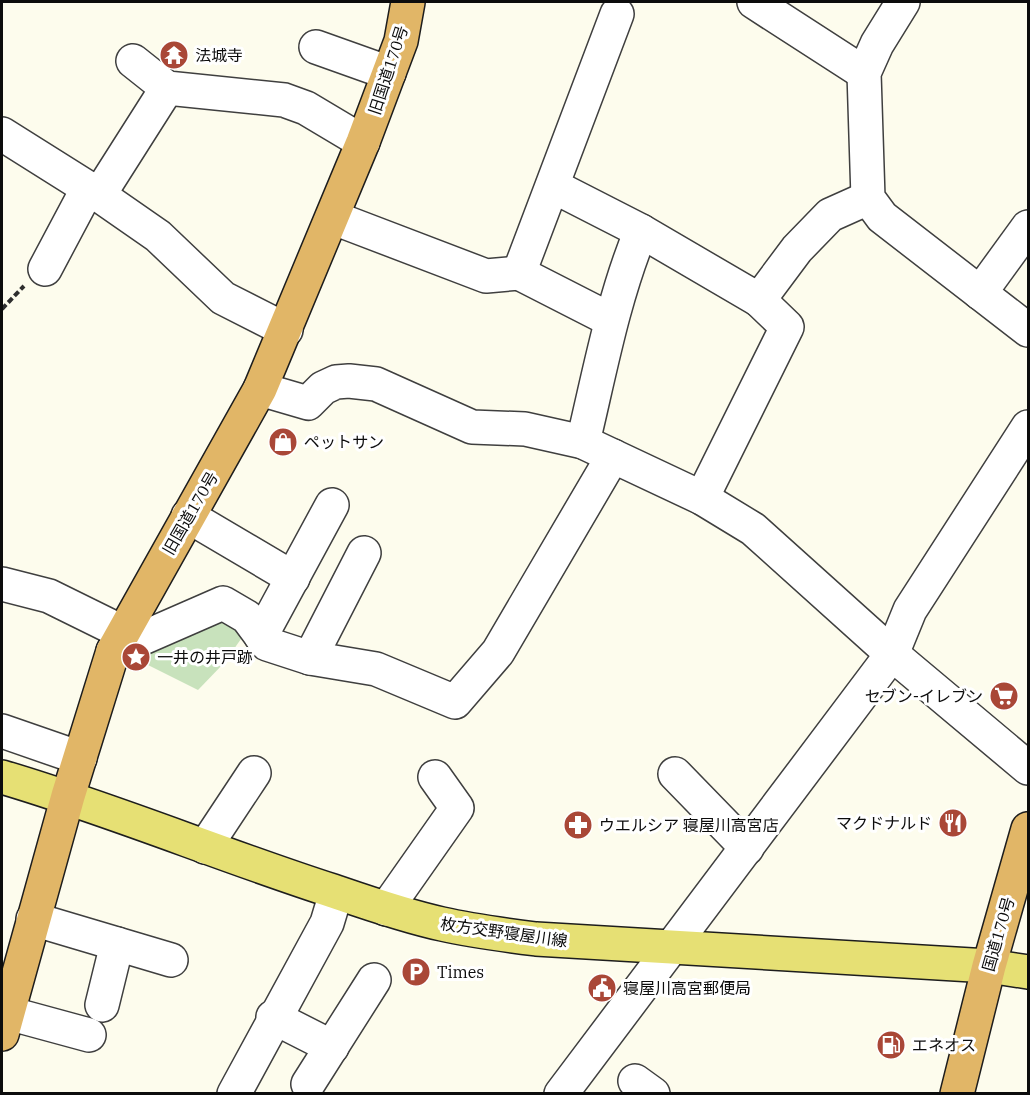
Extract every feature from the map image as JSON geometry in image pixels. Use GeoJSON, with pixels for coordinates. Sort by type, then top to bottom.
{"type":"FeatureCollection","features":[{"type":"Feature","properties":{"kind":"highway","name":"旧国道170号"},"geometry":{"type":"LineString","coordinates":[[5,1023],[11,959],[33,919],[68,796],[117,642],[260,389],[334,218],[401,41],[408,2]]}},
{"type":"Feature","properties":{"kind":"highway","name":"国道170号"},"geometry":{"type":"LineString","coordinates":[[957,1094],[989,966],[1029,829]]}},
{"type":"Feature","properties":{"kind":"highway","name":"国道170号"},"geometry":{"type":"LineString","coordinates":[[946,1094],[979,1004]]}},
{"type":"Feature","properties":{"kind":"main road","name":"枚方交野寝屋川線"},"geometry":{"type":"LineString","coordinates":[[2,777],[68,796],[205,847],[386,909],[440,924],[536,939],[989,966],[1029,972]]}},
{"type":"Feature","properties":{"kind":"street"},"geometry":{"type":"LineString","coordinates":[[754,2],[864,74]]}},
{"type":"Feature","properties":{"kind":"street"},"geometry":{"type":"LineString","coordinates":[[903,2],[877,44],[864,74],[868,198],[882,218],[1029,330]]}},
{"type":"Feature","properties":{"kind":"street"},"geometry":{"type":"LineString","coordinates":[[519,273],[618,14]]}},
{"type":"Feature","properties":{"kind":"street"},"geometry":{"type":"LineString","coordinates":[[316,47],[389,74]]}},
{"type":"Feature","properties":{"kind":"street"},"geometry":{"type":"LineString","coordinates":[[133,61],[167,88],[284,100],[306,108],[363,142]]}},
{"type":"Feature","properties":{"kind":"street"},"geometry":{"type":"LineString","coordinates":[[45,269],[93,191],[167,88]]}},
{"type":"Feature","properties":{"kind":"street"},"geometry":{"type":"LineString","coordinates":[[2,134],[93,191],[158,236],[223,298],[286,330]]}},
{"type":"Feature","properties":{"kind":"street"},"geometry":{"type":"LineString","coordinates":[[553,186],[641,231],[759,300],[787,327],[702,498]]}},
{"type":"Feature","properties":{"kind":"street"},"geometry":{"type":"LineString","coordinates":[[759,300],[797,249],[830,215],[868,198]]}},
{"type":"Feature","properties":{"kind":"street"},"geometry":{"type":"LineString","coordinates":[[334,218],[486,276],[519,273],[611,320]]}},
{"type":"Feature","properties":{"kind":"street"},"geometry":{"type":"LineString","coordinates":[[980,293],[1029,227]]}},
{"type":"Feature","properties":{"kind":"street"},"geometry":{"type":"LineString","coordinates":[[583,442],[611,320],[629,260],[641,231]]}},
{"type":"Feature","properties":{"kind":"street"},"geometry":{"type":"LineString","coordinates":[[260,389],[308,403],[323,388],[336,382],[376,384],[472,427],[525,429],[583,442],[702,498],[753,530],[892,654],[1029,768]]}},
{"type":"Feature","properties":{"kind":"street"},"geometry":{"type":"LineString","coordinates":[[561,1094],[892,654],[910,610],[1029,427]]}},
{"type":"Feature","properties":{"kind":"street"},"geometry":{"type":"LineString","coordinates":[[2,584],[49,597],[117,642],[223,603],[247,617],[267,644],[310,658],[376,669],[455,702],[498,652],[613,456]]}},
{"type":"Feature","properties":{"kind":"street"},"geometry":{"type":"LineString","coordinates":[[261,636],[332,505]]}},
{"type":"Feature","properties":{"kind":"street"},"geometry":{"type":"LineString","coordinates":[[188,516],[293,578]]}},
{"type":"Feature","properties":{"kind":"street"},"geometry":{"type":"LineString","coordinates":[[310,658],[364,553]]}},
{"type":"Feature","properties":{"kind":"street"},"geometry":{"type":"LineString","coordinates":[[2,731],[80,758]]}},
{"type":"Feature","properties":{"kind":"street"},"geometry":{"type":"LineString","coordinates":[[205,847],[254,773]]}},
{"type":"Feature","properties":{"kind":"street"},"geometry":{"type":"LineString","coordinates":[[675,774],[747,848]]}},
{"type":"Feature","properties":{"kind":"street"},"geometry":{"type":"LineString","coordinates":[[386,909],[457,808],[435,777]]}},
{"type":"Feature","properties":{"kind":"street"},"geometry":{"type":"LineString","coordinates":[[234,1094],[273,1017],[327,923],[336,892]]}},
{"type":"Feature","properties":{"kind":"street"},"geometry":{"type":"LineString","coordinates":[[33,919],[171,960]]}},
{"type":"Feature","properties":{"kind":"street"},"geometry":{"type":"LineString","coordinates":[[102,1005],[117,944]]}},
{"type":"Feature","properties":{"kind":"street"},"geometry":{"type":"LineString","coordinates":[[308,1084],[375,980]]}},
{"type":"Feature","properties":{"kind":"street"},"geometry":{"type":"LineString","coordinates":[[273,1017],[332,1047]]}},
{"type":"Feature","properties":{"kind":"street"},"geometry":{"type":"LineString","coordinates":[[5,1023],[89,1035]]}},
{"type":"Feature","properties":{"kind":"path"},"geometry":{"type":"LineString","coordinates":[[2,309],[45,269]]}},
{"type":"Feature","properties":{"kind":"green space"},"geometry":{"type":"Polygon","coordinates":[[[222,614],[243,636],[225,662],[198,690],[142,662],[154,643],[222,614]]]}},
{"type":"Feature","properties":{"kind":"place","name":"法城寺"},"geometry":{"type":"Point","coordinates":[174,55]}},
{"type":"Feature","properties":{"kind":"place","name":"ペットサン"},"geometry":{"type":"Point","coordinates":[283,442]}},
{"type":"Feature","properties":{"kind":"place","name":"一井の井戸跡"},"geometry":{"type":"Point","coordinates":[136,657]}},
{"type":"Feature","properties":{"kind":"place","name":"セブン-イレブン"},"geometry":{"type":"Point","coordinates":[1004,696]}},
{"type":"Feature","properties":{"kind":"place","name":"マクドナルド"},"geometry":{"type":"Point","coordinates":[953,823]}},
{"type":"Feature","properties":{"kind":"place","name":"ウエルシア 寝屋川高宮店"},"geometry":{"type":"Point","coordinates":[578,825]}},
{"type":"Feature","properties":{"kind":"place","name":"Times"},"geometry":{"type":"Point","coordinates":[416,972]}},
{"type":"Feature","properties":{"kind":"place","name":"寝屋川高宮郵便局"},"geometry":{"type":"Point","coordinates":[602,988]}},
{"type":"Feature","properties":{"kind":"place","name":"エネオス"},"geometry":{"type":"Point","coordinates":[891,1045]}}]}
